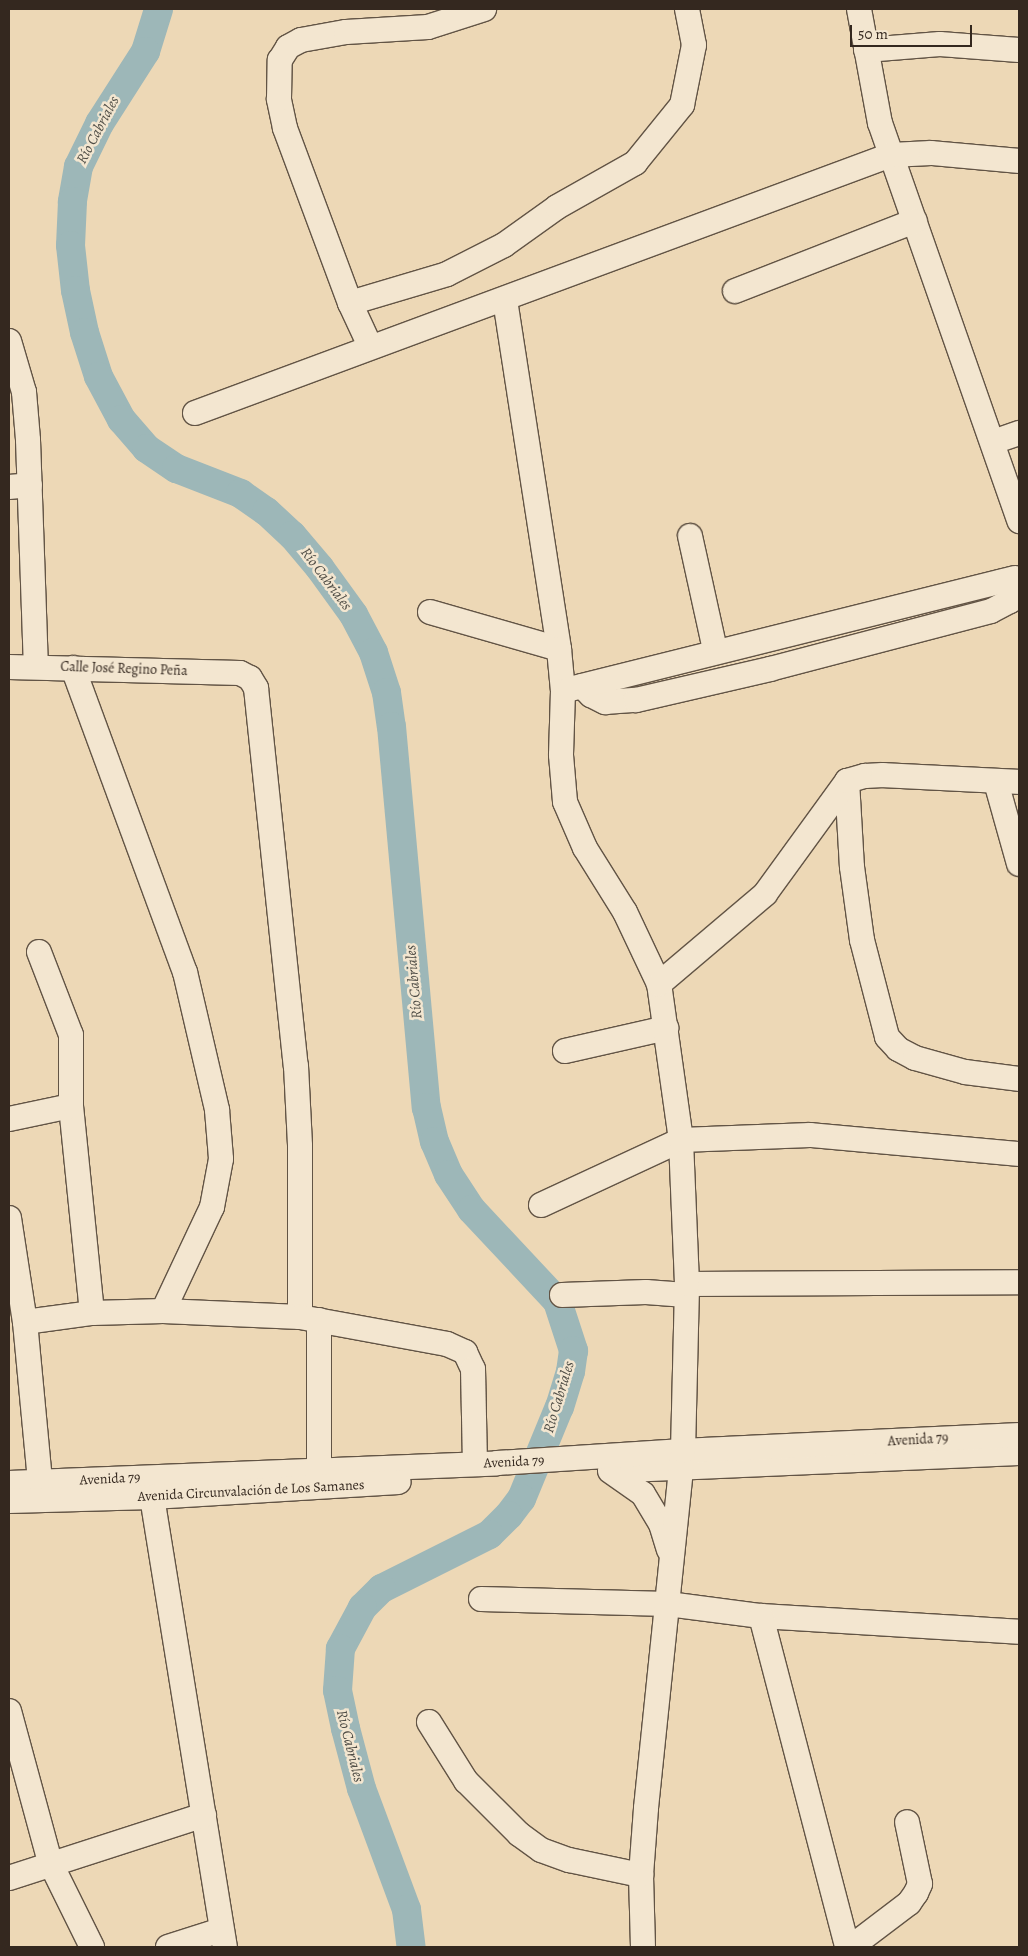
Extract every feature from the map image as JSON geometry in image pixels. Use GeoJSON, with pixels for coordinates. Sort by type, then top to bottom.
{"type":"FeatureCollection","features":[{"type":"Feature","properties":{"kind":"street"},"geometry":{"type":"LineString","coordinates":[[370,346],[350,303],[285,128],[279,99],[280,60],[288,47],[300,40],[346,32],[428,26],[484,9]]}},
{"type":"Feature","properties":{"kind":"street"},"geometry":{"type":"LineString","coordinates":[[350,303],[447,274],[504,245],[557,207],[635,163],[682,105],[694,45],[687,9]]}},
{"type":"Feature","properties":{"kind":"street"},"geometry":{"type":"LineString","coordinates":[[859,9],[880,123],[993,442],[1019,521]]}},
{"type":"Feature","properties":{"kind":"street"},"geometry":{"type":"LineString","coordinates":[[866,50],[940,44],[1019,50]]}},
{"type":"Feature","properties":{"kind":"street"},"geometry":{"type":"LineString","coordinates":[[195,413],[370,346],[505,300],[891,155],[931,153],[1019,161]]}},
{"type":"Feature","properties":{"kind":"street"},"geometry":{"type":"LineString","coordinates":[[735,291],[915,221]]}},
{"type":"Feature","properties":{"kind":"street"},"geometry":{"type":"LineString","coordinates":[[505,300],[559,649],[572,688],[561,755],[566,802],[585,848],[625,912],[659,984],[681,1140],[686,1289],[682,1460],[641,1875],[643,1947]]}},
{"type":"Feature","properties":{"kind":"street"},"geometry":{"type":"LineString","coordinates":[[9,341],[24,392],[19,486],[36,666]]}},
{"type":"Feature","properties":{"kind":"street"},"geometry":{"type":"LineString","coordinates":[[993,442],[1019,433]]}},
{"type":"Feature","properties":{"kind":"street"},"geometry":{"type":"LineString","coordinates":[[690,536],[715,650]]}},
{"type":"Feature","properties":{"kind":"street"},"geometry":{"type":"LineString","coordinates":[[1010,579],[1015,591],[1010,601],[991,611],[770,669],[636,700],[605,702],[572,688],[715,650],[1010,579]]}},
{"type":"Feature","properties":{"kind":"street"},"geometry":{"type":"LineString","coordinates":[[430,612],[559,649]]}},
{"type":"Feature","properties":{"kind":"street","name":"Calle José Regino Peña"},"geometry":{"type":"LineString","coordinates":[[9,666],[240,673],[250,678],[256,688],[296,1066],[310,1319]]}},
{"type":"Feature","properties":{"kind":"street"},"geometry":{"type":"LineString","coordinates":[[73,668],[185,972],[217,1110],[222,1159],[212,1207],[163,1311]]}},
{"type":"Feature","properties":{"kind":"street"},"geometry":{"type":"LineString","coordinates":[[659,984],[765,894],[847,782],[865,776],[910,775],[1019,782]]}},
{"type":"Feature","properties":{"kind":"street"},"geometry":{"type":"LineString","coordinates":[[847,782],[852,867],[862,940],[887,1037],[898,1050],[915,1058],[965,1072],[1019,1079]]}},
{"type":"Feature","properties":{"kind":"street"},"geometry":{"type":"LineString","coordinates":[[996,782],[1019,864]]}},
{"type":"Feature","properties":{"kind":"street"},"geometry":{"type":"LineString","coordinates":[[39,952],[71,1035],[71,1106],[92,1313]]}},
{"type":"Feature","properties":{"kind":"street"},"geometry":{"type":"LineString","coordinates":[[565,1051],[666,1028]]}},
{"type":"Feature","properties":{"kind":"street"},"geometry":{"type":"LineString","coordinates":[[9,1119],[71,1106]]}},
{"type":"Feature","properties":{"kind":"street"},"geometry":{"type":"LineString","coordinates":[[541,1205],[681,1140],[810,1135],[1019,1154]]}},
{"type":"Feature","properties":{"kind":"street"},"geometry":{"type":"LineString","coordinates":[[9,1218],[26,1322],[40,1482]]}},
{"type":"Feature","properties":{"kind":"street"},"geometry":{"type":"LineString","coordinates":[[562,1295],[686,1289],[1019,1282]]}},
{"type":"Feature","properties":{"kind":"street"},"geometry":{"type":"LineString","coordinates":[[26,1322],[92,1313],[163,1311],[310,1319],[447,1344],[465,1352],[473,1369],[488,1468]]}},
{"type":"Feature","properties":{"kind":"street"},"geometry":{"type":"LineString","coordinates":[[310,1319],[319,1469]]}},
{"type":"Feature","properties":{"kind":"street","name":"Avenida 79"},"geometry":{"type":"LineString","coordinates":[[9,1483],[319,1469],[596,1467],[1019,1435]]}},
{"type":"Feature","properties":{"kind":"street","name":"Avenida 79"},"geometry":{"type":"LineString","coordinates":[[682,1460],[1019,1453]]}},
{"type":"Feature","properties":{"kind":"street"},"geometry":{"type":"LineString","coordinates":[[596,1467],[642,1494],[661,1524],[672,1560]]}},
{"type":"Feature","properties":{"kind":"street","name":"Avenida Circunvalación de Los Samanes"},"geometry":{"type":"LineString","coordinates":[[9,1501],[152,1497],[488,1468]]}},
{"type":"Feature","properties":{"kind":"street"},"geometry":{"type":"LineString","coordinates":[[152,1497],[223,1938],[168,1947]]}},
{"type":"Feature","properties":{"kind":"street"},"geometry":{"type":"LineString","coordinates":[[481,1599],[668,1604],[761,1616],[1019,1632]]}},
{"type":"Feature","properties":{"kind":"street"},"geometry":{"type":"LineString","coordinates":[[761,1616],[847,1947]]}},
{"type":"Feature","properties":{"kind":"street"},"geometry":{"type":"LineString","coordinates":[[9,1711],[50,1862],[92,1947]]}},
{"type":"Feature","properties":{"kind":"street"},"geometry":{"type":"LineString","coordinates":[[429,1722],[466,1781],[519,1834],[541,1850],[569,1860],[641,1875]]}},
{"type":"Feature","properties":{"kind":"street"},"geometry":{"type":"LineString","coordinates":[[9,1878],[50,1862],[204,1815]]}},
{"type":"Feature","properties":{"kind":"street"},"geometry":{"type":"LineString","coordinates":[[851,1947],[909,1903],[918,1889],[920,1884],[907,1822]]}},
{"type":"Feature","properties":{"kind":"waterway","name":"Río Cabriales"},"geometry":{"type":"LineString","coordinates":[[158,9],[145,51],[99,123],[78,166],[72,201],[70,245],[75,290],[84,332],[98,376],[121,419],[146,448],[176,468],[240,493],[266,511],[292,535],[319,567],[353,614],[373,652],[386,692],[391,726],[426,1107],[434,1141],[448,1174],[471,1209],[557,1301],[573,1350],[570,1371],[559,1406],[521,1498],[508,1515],[489,1534],[381,1588],[362,1607],[340,1648],[337,1690],[345,1728],[361,1788],[406,1909],[411,1947]]}}]}
